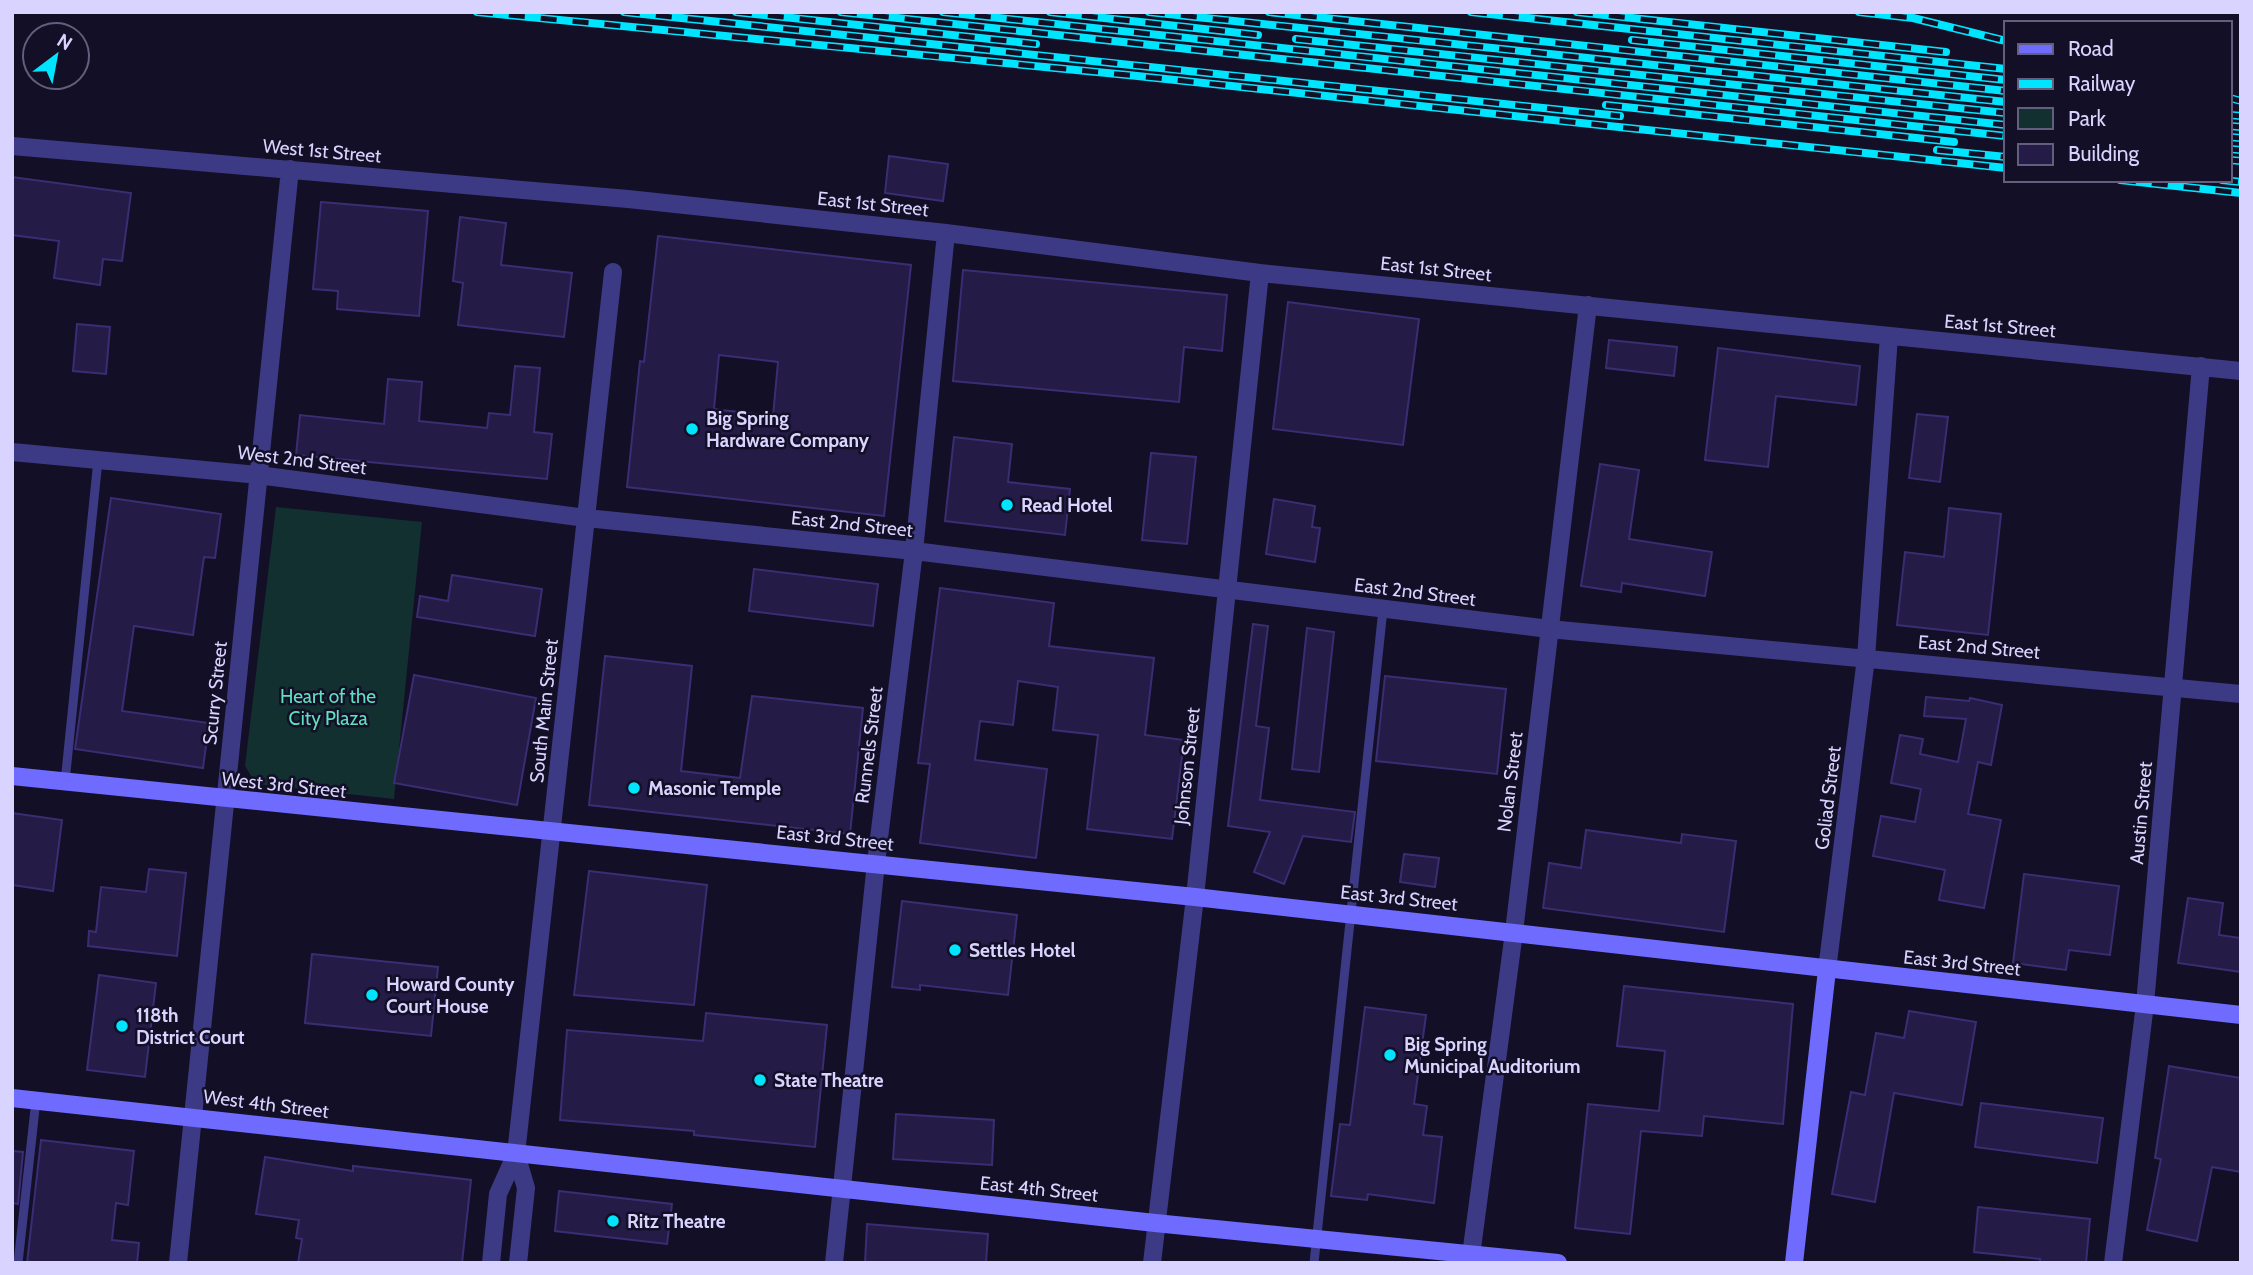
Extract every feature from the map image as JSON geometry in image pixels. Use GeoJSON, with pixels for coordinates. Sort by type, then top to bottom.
{"type":"FeatureCollection","features":[{"type":"Feature","properties":{"kind":"main road","name":"West 3rd Street"},"geometry":{"type":"LineString","coordinates":[[12,776],[551,832]]}},
{"type":"Feature","properties":{"kind":"main road","name":"East 3rd Street"},"geometry":{"type":"LineString","coordinates":[[551,832],[1195,897],[2241,1015]]}},
{"type":"Feature","properties":{"kind":"main road","name":"Goliad Street"},"geometry":{"type":"LineString","coordinates":[[1794,1263],[1827,970]]}},
{"type":"Feature","properties":{"kind":"main road","name":"West 4th Street"},"geometry":{"type":"LineString","coordinates":[[12,1098],[516,1154]]}},
{"type":"Feature","properties":{"kind":"main road","name":"East 4th Street"},"geometry":{"type":"LineString","coordinates":[[516,1154],[1316,1239],[1471,1258],[1558,1263]]}},
{"type":"Feature","properties":{"kind":"street","name":"West 1st Street"},"geometry":{"type":"LineString","coordinates":[[12,146],[628,200]]}},
{"type":"Feature","properties":{"kind":"street","name":"Scurry Street"},"geometry":{"type":"LineString","coordinates":[[178,1263],[290,169]]}},
{"type":"Feature","properties":{"kind":"street","name":"East 1st Street"},"geometry":{"type":"LineString","coordinates":[[628,200],[946,233],[1260,273],[2241,371]]}},
{"type":"Feature","properties":{"kind":"street","name":"Runnels Street"},"geometry":{"type":"LineString","coordinates":[[834,1263],[876,863],[914,551],[946,233]]}},
{"type":"Feature","properties":{"kind":"street","name":"South Main Street"},"geometry":{"type":"LineString","coordinates":[[491,1263],[498,1194],[516,1154],[613,272]]}},
{"type":"Feature","properties":{"kind":"street","name":"Johnson Street"},"geometry":{"type":"LineString","coordinates":[[1152,1263],[1195,897],[1260,273]]}},
{"type":"Feature","properties":{"kind":"street","name":"Nolan Street"},"geometry":{"type":"LineString","coordinates":[[1471,1258],[1514,932],[1588,305]]}},
{"type":"Feature","properties":{"kind":"street","name":"Goliad Street"},"geometry":{"type":"LineString","coordinates":[[1827,970],[1866,658],[1889,337]]}},
{"type":"Feature","properties":{"kind":"street","name":"Austin Street"},"geometry":{"type":"LineString","coordinates":[[2113,1263],[2145,1004],[2201,366]]}},
{"type":"Feature","properties":{"kind":"street","name":"West 2nd Street"},"geometry":{"type":"LineString","coordinates":[[12,452],[258,475],[586,518]]}},
{"type":"Feature","properties":{"kind":"street","name":"East 2nd Street"},"geometry":{"type":"LineString","coordinates":[[586,518],[914,551],[1549,629],[2241,694]]}},
{"type":"Feature","properties":{"kind":"street","name":"South Main Street"},"geometry":{"type":"LineString","coordinates":[[516,1154],[526,1188],[518,1263]]}},
{"type":"Feature","properties":{"kind":"lane"},"geometry":{"type":"LineString","coordinates":[[65,782],[98,460]]}},
{"type":"Feature","properties":{"kind":"lane"},"geometry":{"type":"LineString","coordinates":[[1314,1263],[1383,609]]}},
{"type":"Feature","properties":{"kind":"lane"},"geometry":{"type":"LineString","coordinates":[[18,1263],[36,1100]]}},
{"type":"Feature","properties":{"kind":"green space","name":"Heart of the City Plaza"},"geometry":{"type":"Polygon","coordinates":[[[276,507],[422,522],[394,799],[256,784],[245,766],[276,507]]]}},
{"type":"Feature","properties":{"kind":"building"},"geometry":{"type":"Polygon","coordinates":[[[889,156],[948,164],[943,201],[885,193],[889,156]]]}},
{"type":"Feature","properties":{"kind":"building"},"geometry":{"type":"Polygon","coordinates":[[[12,177],[131,193],[122,261],[103,259],[100,285],[54,278],[59,241],[12,235],[12,177]]]}},
{"type":"Feature","properties":{"kind":"building"},"geometry":{"type":"Polygon","coordinates":[[[321,202],[428,211],[419,316],[337,309],[338,291],[313,289],[321,202]]]}},
{"type":"Feature","properties":{"kind":"building"},"geometry":{"type":"Polygon","coordinates":[[[460,217],[506,223],[501,265],[572,273],[564,337],[458,325],[463,283],[453,281],[460,217]]]}},
{"type":"Feature","properties":{"kind":"building"},"geometry":{"type":"Polygon","coordinates":[[[658,236],[911,265],[884,516],[627,487],[640,361],[644,362],[658,236]],[[719,355],[714,409],[773,416],[778,362],[719,355]]]}},
{"type":"Feature","properties":{"kind":"building"},"geometry":{"type":"Polygon","coordinates":[[[963,270],[1227,295],[1222,351],[1184,347],[1179,402],[953,381],[963,270]]]}},
{"type":"Feature","properties":{"kind":"building"},"geometry":{"type":"Polygon","coordinates":[[[1288,302],[1419,319],[1403,445],[1273,429],[1288,302]]]}},
{"type":"Feature","properties":{"kind":"building"},"geometry":{"type":"Polygon","coordinates":[[[77,324],[110,327],[106,374],[73,371],[77,324]]]}},
{"type":"Feature","properties":{"kind":"building"},"geometry":{"type":"Polygon","coordinates":[[[1609,340],[1677,347],[1674,376],[1606,368],[1609,340]]]}},
{"type":"Feature","properties":{"kind":"building"},"geometry":{"type":"Polygon","coordinates":[[[1718,348],[1860,366],[1856,405],[1776,396],[1768,467],[1705,460],[1718,348]]]}},
{"type":"Feature","properties":{"kind":"building"},"geometry":{"type":"Polygon","coordinates":[[[515,366],[540,368],[534,432],[552,434],[547,479],[296,455],[300,415],[384,424],[388,379],[422,382],[419,421],[487,428],[489,413],[510,415],[515,366]]]}},
{"type":"Feature","properties":{"kind":"building"},"geometry":{"type":"Polygon","coordinates":[[[1917,414],[1948,417],[1940,482],[1909,478],[1917,414]]]}},
{"type":"Feature","properties":{"kind":"building","name":"Read Hotel"},"geometry":{"type":"Polygon","coordinates":[[[954,437],[1012,444],[1008,482],[1070,489],[1065,535],[945,521],[954,437]]]}},
{"type":"Feature","properties":{"kind":"building"},"geometry":{"type":"Polygon","coordinates":[[[1151,453],[1196,457],[1187,544],[1142,540],[1151,453]]]}},
{"type":"Feature","properties":{"kind":"building"},"geometry":{"type":"Polygon","coordinates":[[[1600,464],[1639,470],[1629,539],[1712,552],[1705,596],[1622,583],[1621,592],[1581,586],[1600,464]]]}},
{"type":"Feature","properties":{"kind":"building"},"geometry":{"type":"Polygon","coordinates":[[[111,498],[221,514],[215,558],[204,557],[193,635],[134,626],[122,711],[209,723],[203,768],[75,749],[111,498]]]}},
{"type":"Feature","properties":{"kind":"building"},"geometry":{"type":"Polygon","coordinates":[[[1274,499],[1315,506],[1312,527],[1320,528],[1315,562],[1266,554],[1274,499]]]}},
{"type":"Feature","properties":{"kind":"building"},"geometry":{"type":"Polygon","coordinates":[[[1949,508],[2001,514],[1988,635],[1897,625],[1905,552],[1944,557],[1949,508]]]}},
{"type":"Feature","properties":{"kind":"building"},"geometry":{"type":"Polygon","coordinates":[[[754,569],[878,584],[873,626],[749,611],[754,569]]]}},
{"type":"Feature","properties":{"kind":"building"},"geometry":{"type":"Polygon","coordinates":[[[452,575],[542,589],[535,636],[417,617],[420,596],[448,601],[452,575]]]}},
{"type":"Feature","properties":{"kind":"building"},"geometry":{"type":"Polygon","coordinates":[[[940,588],[1054,603],[1049,646],[1154,658],[1145,735],[1184,740],[1172,839],[1087,829],[1098,735],[1053,730],[1058,687],[1018,681],[1013,725],[980,721],[975,760],[1047,769],[1036,858],[920,843],[930,764],[918,763],[940,588]]]}},
{"type":"Feature","properties":{"kind":"building"},"geometry":{"type":"Polygon","coordinates":[[[1253,624],[1268,626],[1256,726],[1269,728],[1260,800],[1355,812],[1351,842],[1303,836],[1284,884],[1254,872],[1270,832],[1228,826],[1253,624]]]}},
{"type":"Feature","properties":{"kind":"building"},"geometry":{"type":"Polygon","coordinates":[[[1307,628],[1334,632],[1319,772],[1292,769],[1307,628]]]}},
{"type":"Feature","properties":{"kind":"building"},"geometry":{"type":"Polygon","coordinates":[[[605,656],[692,666],[681,771],[740,778],[752,696],[863,708],[850,834],[589,805],[605,656]]]}},
{"type":"Feature","properties":{"kind":"building"},"geometry":{"type":"Polygon","coordinates":[[[414,675],[536,698],[517,805],[394,783],[414,675]]]}},
{"type":"Feature","properties":{"kind":"building"},"geometry":{"type":"Polygon","coordinates":[[[1385,676],[1506,689],[1497,774],[1376,761],[1385,676]]]}},
{"type":"Feature","properties":{"kind":"building"},"geometry":{"type":"Polygon","coordinates":[[[1926,697],[1969,701],[1970,698],[2002,705],[1991,765],[1978,762],[1968,814],[2001,820],[1984,908],[1939,900],[1945,870],[1873,856],[1881,816],[1915,822],[1921,789],[1891,783],[1900,735],[1923,739],[1920,754],[1958,762],[1966,719],[1924,716],[1926,697]]]}},
{"type":"Feature","properties":{"kind":"building"},"geometry":{"type":"Polygon","coordinates":[[[12,813],[62,820],[53,891],[12,885],[12,813]]]}},
{"type":"Feature","properties":{"kind":"building"},"geometry":{"type":"Polygon","coordinates":[[[1586,830],[1681,843],[1682,834],[1736,841],[1724,932],[1543,908],[1549,863],[1581,868],[1586,830]]]}},
{"type":"Feature","properties":{"kind":"building"},"geometry":{"type":"Polygon","coordinates":[[[1404,854],[1439,858],[1435,887],[1400,882],[1404,854]]]}},
{"type":"Feature","properties":{"kind":"building"},"geometry":{"type":"Polygon","coordinates":[[[149,869],[186,873],[177,956],[88,946],[89,931],[96,932],[101,887],[146,892],[149,869]]]}},
{"type":"Feature","properties":{"kind":"building"},"geometry":{"type":"Polygon","coordinates":[[[589,871],[707,885],[694,1005],[574,995],[589,871]]]}},
{"type":"Feature","properties":{"kind":"building"},"geometry":{"type":"Polygon","coordinates":[[[2024,874],[2119,886],[2110,955],[2069,950],[2066,970],[2013,963],[2024,874]]]}},
{"type":"Feature","properties":{"kind":"building"},"geometry":{"type":"Polygon","coordinates":[[[2188,898],[2223,903],[2219,935],[2241,938],[2241,972],[2178,963],[2188,898]]]}},
{"type":"Feature","properties":{"kind":"building","name":"Settles Hotel"},"geometry":{"type":"Polygon","coordinates":[[[902,901],[1017,915],[1008,995],[920,985],[920,990],[892,987],[902,901]]]}},
{"type":"Feature","properties":{"kind":"building","name":"Howard County Court House"},"geometry":{"type":"Polygon","coordinates":[[[312,954],[438,967],[431,1036],[305,1023],[312,954]]]}},
{"type":"Feature","properties":{"kind":"building","name":"118th District Court"},"geometry":{"type":"Polygon","coordinates":[[[99,975],[156,983],[145,1077],[87,1070],[99,975]]]}},
{"type":"Feature","properties":{"kind":"building"},"geometry":{"type":"Polygon","coordinates":[[[1624,986],[1793,1004],[1783,1124],[1704,1116],[1702,1136],[1641,1131],[1630,1234],[1575,1228],[1588,1104],[1659,1111],[1665,1051],[1617,1046],[1624,986]]]}},
{"type":"Feature","properties":{"kind":"building"},"geometry":{"type":"Polygon","coordinates":[[[1365,1007],[1426,1015],[1414,1104],[1427,1106],[1423,1135],[1442,1137],[1434,1203],[1368,1194],[1367,1200],[1331,1196],[1340,1124],[1350,1125],[1365,1007]]]}},
{"type":"Feature","properties":{"kind":"building"},"geometry":{"type":"Polygon","coordinates":[[[1909,1011],[1976,1022],[1962,1105],[1894,1093],[1875,1202],[1832,1194],[1851,1092],[1865,1095],[1876,1033],[1904,1038],[1909,1011]]]}},
{"type":"Feature","properties":{"kind":"building"},"geometry":{"type":"Polygon","coordinates":[[[706,1013],[827,1025],[815,1147],[694,1135],[694,1131],[560,1120],[567,1030],[703,1041],[706,1013]]]}},
{"type":"Feature","properties":{"kind":"building"},"geometry":{"type":"Polygon","coordinates":[[[2169,1066],[2241,1078],[2241,1172],[2212,1167],[2197,1241],[2147,1230],[2161,1159],[2155,1158],[2169,1066]]]}},
{"type":"Feature","properties":{"kind":"building"},"geometry":{"type":"Polygon","coordinates":[[[1981,1103],[2103,1118],[2097,1163],[1975,1147],[1981,1103]]]}},
{"type":"Feature","properties":{"kind":"building"},"geometry":{"type":"Polygon","coordinates":[[[896,1114],[994,1120],[992,1165],[893,1159],[896,1114]]]}},
{"type":"Feature","properties":{"kind":"building"},"geometry":{"type":"Polygon","coordinates":[[[41,1140],[134,1151],[128,1205],[116,1203],[112,1240],[139,1243],[137,1263],[27,1263],[41,1140]]]}},
{"type":"Feature","properties":{"kind":"building"},"geometry":{"type":"Polygon","coordinates":[[[12,1151],[23,1152],[18,1204],[12,1203],[12,1151]]]}},
{"type":"Feature","properties":{"kind":"building"},"geometry":{"type":"Polygon","coordinates":[[[265,1157],[353,1171],[353,1166],[471,1180],[462,1263],[298,1263],[302,1239],[296,1238],[299,1220],[256,1214],[265,1157]]]}},
{"type":"Feature","properties":{"kind":"building","name":"Ritz Theatre"},"geometry":{"type":"Polygon","coordinates":[[[559,1191],[672,1204],[667,1244],[555,1231],[559,1191]]]}},
{"type":"Feature","properties":{"kind":"building"},"geometry":{"type":"Polygon","coordinates":[[[1978,1207],[2090,1219],[2086,1263],[2040,1263],[2040,1259],[1974,1252],[1978,1207]]]}},
{"type":"Feature","properties":{"kind":"building"},"geometry":{"type":"Polygon","coordinates":[[[867,1224],[988,1234],[986,1263],[865,1263],[867,1224]]]}},
{"type":"Feature","properties":{"kind":"railway"},"geometry":{"type":"LineString","coordinates":[[477,12],[1128,75],[2004,168]]}},
{"type":"Feature","properties":{"kind":"railway"},"geometry":{"type":"LineString","coordinates":[[624,12],[1620,116]]}},
{"type":"Feature","properties":{"kind":"railway"},"geometry":{"type":"LineString","coordinates":[[736,12],[1036,44]]}},
{"type":"Feature","properties":{"kind":"railway"},"geometry":{"type":"LineString","coordinates":[[841,12],[2004,136]]}},
{"type":"Feature","properties":{"kind":"railway"},"geometry":{"type":"LineString","coordinates":[[943,12],[2004,125]]}},
{"type":"Feature","properties":{"kind":"railway"},"geometry":{"type":"LineString","coordinates":[[1050,12],[1258,35]]}},
{"type":"Feature","properties":{"kind":"railway"},"geometry":{"type":"LineString","coordinates":[[1149,12],[2004,102]]}},
{"type":"Feature","properties":{"kind":"railway"},"geometry":{"type":"LineString","coordinates":[[1269,12],[2004,91]]}},
{"type":"Feature","properties":{"kind":"railway"},"geometry":{"type":"LineString","coordinates":[[1471,12],[2004,69]]}},
{"type":"Feature","properties":{"kind":"railway"},"geometry":{"type":"LineString","coordinates":[[1577,12],[1946,52]]}},
{"type":"Feature","properties":{"kind":"railway"},"geometry":{"type":"LineString","coordinates":[[1859,12],[1913,18],[2004,41]]}},
{"type":"Feature","properties":{"kind":"railway"},"geometry":{"type":"LineString","coordinates":[[1296,39],[2004,113]]}},
{"type":"Feature","properties":{"kind":"railway"},"geometry":{"type":"LineString","coordinates":[[1632,40],[2004,80]]}},
{"type":"Feature","properties":{"kind":"railway"},"geometry":{"type":"LineString","coordinates":[[2232,99],[2241,101]]}},
{"type":"Feature","properties":{"kind":"railway"},"geometry":{"type":"LineString","coordinates":[[1606,105],[1954,142]]}},
{"type":"Feature","properties":{"kind":"railway"},"geometry":{"type":"LineString","coordinates":[[2232,115],[2241,116]]}},
{"type":"Feature","properties":{"kind":"railway"},"geometry":{"type":"LineString","coordinates":[[2232,126],[2241,127]]}},
{"type":"Feature","properties":{"kind":"railway"},"geometry":{"type":"LineString","coordinates":[[2232,137],[2241,138]]}},
{"type":"Feature","properties":{"kind":"railway"},"geometry":{"type":"LineString","coordinates":[[2232,149],[2241,150]]}},
{"type":"Feature","properties":{"kind":"railway"},"geometry":{"type":"LineString","coordinates":[[1937,150],[2004,157]]}},
{"type":"Feature","properties":{"kind":"railway"},"geometry":{"type":"LineString","coordinates":[[2232,160],[2241,161]]}},
{"type":"Feature","properties":{"kind":"railway"},"geometry":{"type":"LineString","coordinates":[[2232,181],[2241,182]]}},
{"type":"Feature","properties":{"kind":"railway"},"geometry":{"type":"LineString","coordinates":[[2139,182],[2241,193]]}},
{"type":"Feature","properties":{"kind":"place","name":"Big Spring Hardware Company"},"geometry":{"type":"Point","coordinates":[692,429]}},
{"type":"Feature","properties":{"kind":"place","name":"Read Hotel"},"geometry":{"type":"Point","coordinates":[1007,505]}},
{"type":"Feature","properties":{"kind":"place","name":"Masonic Temple"},"geometry":{"type":"Point","coordinates":[634,788]}},
{"type":"Feature","properties":{"kind":"place","name":"Settles Hotel"},"geometry":{"type":"Point","coordinates":[955,950]}},
{"type":"Feature","properties":{"kind":"place","name":"Howard County Court House"},"geometry":{"type":"Point","coordinates":[372,995]}},
{"type":"Feature","properties":{"kind":"place","name":"118th District Court"},"geometry":{"type":"Point","coordinates":[122,1026]}},
{"type":"Feature","properties":{"kind":"place","name":"Big Spring Municipal Auditorium"},"geometry":{"type":"Point","coordinates":[1390,1055]}},
{"type":"Feature","properties":{"kind":"place","name":"State Theatre"},"geometry":{"type":"Point","coordinates":[760,1080]}},
{"type":"Feature","properties":{"kind":"place","name":"Ritz Theatre"},"geometry":{"type":"Point","coordinates":[613,1221]}}]}
